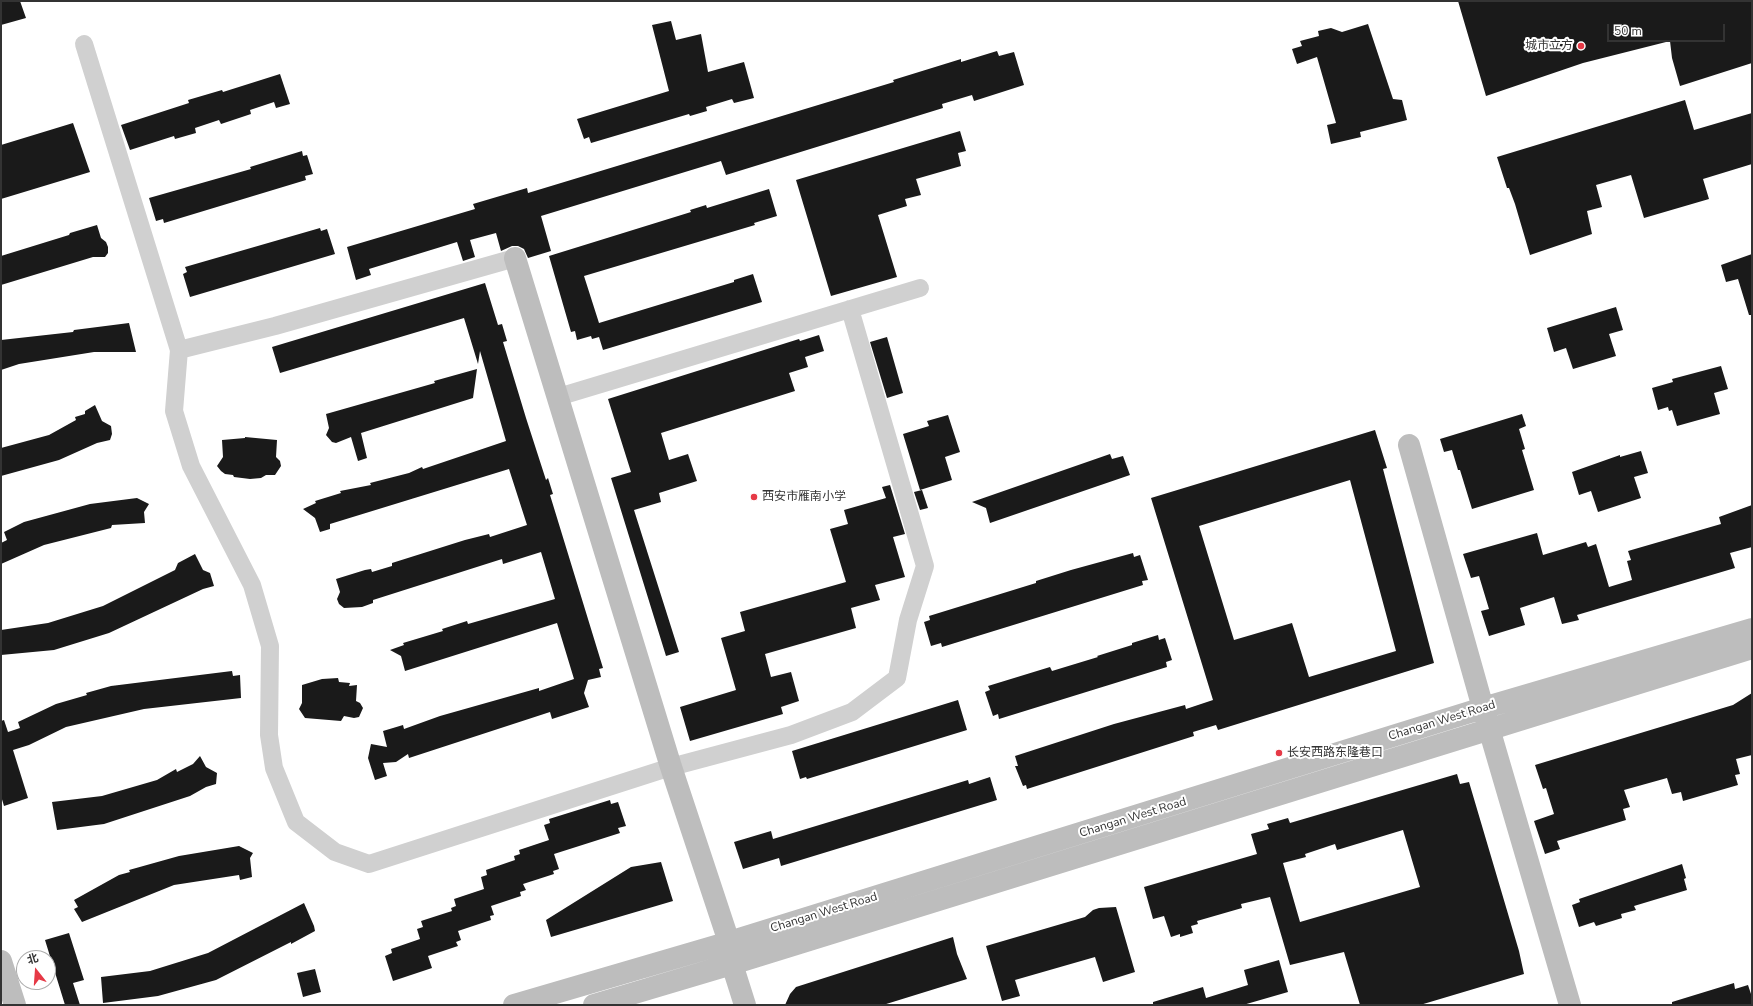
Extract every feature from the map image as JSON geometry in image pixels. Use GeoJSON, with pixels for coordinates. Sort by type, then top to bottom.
{"type":"FeatureCollection","features":[{"type":"Feature","properties":{"kind":"main road"},"geometry":{"type":"LineString","coordinates":[[515,258],[671,767],[729,942],[732,964],[745,1005]]}},
{"type":"Feature","properties":{"kind":"main road"},"geometry":{"type":"LineString","coordinates":[[1409,445],[1489,729],[1570,1005]]}},
{"type":"Feature","properties":{"kind":"main road","name":"Changan West Road"},"geometry":{"type":"LineString","coordinates":[[514,1005],[729,942],[1483,708],[1752,629]]}},
{"type":"Feature","properties":{"kind":"main road","name":"Changan West Road"},"geometry":{"type":"LineString","coordinates":[[594,1005],[732,964],[1752,648]]}},
{"type":"Feature","properties":{"kind":"main road"},"geometry":{"type":"LineString","coordinates":[[1,961],[15,1005]]}},
{"type":"Feature","properties":{"kind":"street"},"geometry":{"type":"LineString","coordinates":[[84,44],[179,350],[174,410],[191,466],[252,585],[270,646],[269,736],[274,768],[296,822],[335,852],[369,864],[671,767],[791,735],[852,712],[897,678],[908,620],[925,566],[850,309]]}},
{"type":"Feature","properties":{"kind":"street"},"geometry":{"type":"LineString","coordinates":[[179,350],[275,326],[515,258]]}},
{"type":"Feature","properties":{"kind":"street"},"geometry":{"type":"LineString","coordinates":[[558,397],[920,288]]}},
{"type":"Feature","properties":{"kind":"building"},"geometry":{"type":"Polygon","coordinates":[[[1,1],[20,1],[26,18],[1,25],[1,1]]]}},
{"type":"Feature","properties":{"kind":"building","name":"城市立方"},"geometry":{"type":"Polygon","coordinates":[[[1458,1],[1752,1],[1752,63],[1680,86],[1672,58],[1670,41],[1583,63],[1486,96],[1458,1]]]}},
{"type":"Feature","properties":{"kind":"building"},"geometry":{"type":"Polygon","coordinates":[[[671,21],[676,40],[701,34],[708,72],[744,62],[754,98],[734,103],[732,99],[706,107],[707,111],[690,116],[689,114],[591,143],[589,137],[584,139],[577,119],[669,91],[652,25],[671,21]]]}},
{"type":"Feature","properties":{"kind":"building"},"geometry":{"type":"Polygon","coordinates":[[[1368,24],[1393,99],[1402,100],[1407,120],[1360,132],[1361,137],[1331,144],[1327,125],[1336,123],[1317,57],[1297,64],[1292,49],[1302,46],[1300,41],[1319,36],[1318,31],[1331,28],[1342,32],[1368,24]]]}},
{"type":"Feature","properties":{"kind":"building"},"geometry":{"type":"Polygon","coordinates":[[[997,51],[999,56],[1014,52],[1024,85],[974,101],[972,95],[942,104],[943,108],[726,175],[721,161],[541,216],[551,251],[528,258],[524,249],[518,246],[512,246],[501,251],[496,233],[470,240],[475,257],[463,261],[457,242],[369,269],[371,275],[356,280],[347,247],[475,209],[473,204],[527,188],[528,193],[894,82],[893,80],[961,59],[961,62],[997,51]]]}},
{"type":"Feature","properties":{"kind":"building"},"geometry":{"type":"Polygon","coordinates":[[[280,74],[290,104],[276,108],[274,102],[250,110],[251,114],[221,124],[219,120],[195,128],[196,133],[175,139],[174,136],[130,150],[121,125],[189,103],[188,100],[222,90],[223,92],[280,74]]]}},
{"type":"Feature","properties":{"kind":"building"},"geometry":{"type":"Polygon","coordinates":[[[1685,100],[1694,130],[1752,113],[1752,164],[1703,179],[1709,199],[1644,218],[1631,175],[1596,185],[1602,207],[1587,211],[1592,234],[1530,255],[1515,204],[1509,188],[1507,188],[1497,157],[1685,100]]]}},
{"type":"Feature","properties":{"kind":"building"},"geometry":{"type":"Polygon","coordinates":[[[73,123],[90,172],[1,199],[1,145],[73,123]]]}},
{"type":"Feature","properties":{"kind":"building"},"geometry":{"type":"Polygon","coordinates":[[[960,131],[966,151],[958,153],[961,166],[916,179],[921,195],[905,199],[907,206],[878,215],[897,277],[831,296],[796,180],[960,131]]]}},
{"type":"Feature","properties":{"kind":"building"},"geometry":{"type":"Polygon","coordinates":[[[302,151],[303,156],[307,155],[313,174],[305,176],[306,180],[164,223],[163,219],[156,221],[149,198],[251,169],[250,167],[302,151]]]}},
{"type":"Feature","properties":{"kind":"building"},"geometry":{"type":"Polygon","coordinates":[[[769,189],[777,216],[754,223],[755,225],[584,276],[599,323],[734,282],[734,280],[753,274],[762,302],[603,350],[599,337],[592,339],[591,336],[577,340],[575,331],[571,332],[549,256],[691,212],[690,210],[706,205],[707,208],[769,189]]]}},
{"type":"Feature","properties":{"kind":"building"},"geometry":{"type":"Polygon","coordinates":[[[97,225],[101,238],[106,242],[108,247],[108,253],[105,257],[93,257],[1,285],[1,256],[97,225]]]}},
{"type":"Feature","properties":{"kind":"building"},"geometry":{"type":"Polygon","coordinates":[[[320,228],[321,231],[327,229],[335,254],[190,297],[183,274],[187,272],[185,267],[320,228]]]}},
{"type":"Feature","properties":{"kind":"building"},"geometry":{"type":"Polygon","coordinates":[[[1752,254],[1752,315],[1749,315],[1738,279],[1726,282],[1721,265],[1752,254]]]}},
{"type":"Feature","properties":{"kind":"building"},"geometry":{"type":"Polygon","coordinates":[[[485,283],[498,325],[502,324],[507,341],[503,342],[546,480],[548,478],[553,494],[550,495],[603,668],[599,669],[601,677],[588,680],[584,693],[589,707],[552,719],[550,712],[409,758],[408,754],[396,762],[383,763],[387,776],[375,780],[368,758],[371,744],[387,747],[383,731],[403,725],[404,729],[440,716],[539,688],[539,691],[574,679],[557,623],[405,671],[401,656],[390,650],[404,645],[403,643],[443,631],[442,629],[467,621],[468,624],[555,599],[541,552],[503,564],[502,559],[373,600],[373,603],[362,607],[344,608],[339,604],[337,599],[340,592],[336,579],[365,570],[371,569],[372,572],[392,566],[392,563],[465,540],[489,534],[490,537],[527,525],[509,469],[330,524],[330,529],[320,532],[315,518],[303,509],[316,503],[315,501],[341,493],[340,491],[371,485],[370,483],[409,473],[422,467],[423,469],[506,441],[480,351],[478,364],[464,318],[280,373],[272,347],[485,283]]]}},
{"type":"Feature","properties":{"kind":"building"},"geometry":{"type":"Polygon","coordinates":[[[1616,307],[1623,330],[1609,334],[1616,356],[1573,369],[1566,348],[1554,352],[1547,328],[1616,307]]]}},
{"type":"Feature","properties":{"kind":"building"},"geometry":{"type":"Polygon","coordinates":[[[129,323],[136,352],[94,352],[19,364],[1,370],[1,340],[73,332],[74,330],[129,323]]]}},
{"type":"Feature","properties":{"kind":"building"},"geometry":{"type":"Polygon","coordinates":[[[819,335],[824,351],[805,357],[808,367],[789,373],[795,391],[661,433],[669,460],[688,454],[697,481],[659,493],[661,502],[634,510],[679,652],[666,656],[611,478],[631,472],[608,399],[799,339],[800,341],[819,335]]]}},
{"type":"Feature","properties":{"kind":"building"},"geometry":{"type":"Polygon","coordinates":[[[887,337],[903,393],[887,398],[870,342],[887,337]]]}},
{"type":"Feature","properties":{"kind":"building"},"geometry":{"type":"Polygon","coordinates":[[[1721,366],[1728,389],[1714,393],[1720,414],[1677,426],[1672,410],[1669,411],[1668,407],[1658,410],[1652,388],[1673,382],[1672,379],[1721,366]]]}},
{"type":"Feature","properties":{"kind":"building"},"geometry":{"type":"Polygon","coordinates":[[[477,369],[473,398],[361,433],[367,458],[358,461],[351,437],[336,443],[332,442],[326,435],[329,428],[326,414],[435,383],[434,381],[477,369]]]}},
{"type":"Feature","properties":{"kind":"building"},"geometry":{"type":"Polygon","coordinates":[[[95,405],[102,421],[111,426],[112,434],[110,440],[97,443],[59,460],[1,476],[1,448],[49,435],[76,420],[75,417],[85,414],[85,411],[95,405]]]}},
{"type":"Feature","properties":{"kind":"building"},"geometry":{"type":"Polygon","coordinates":[[[1522,414],[1526,426],[1519,429],[1525,449],[1522,450],[1534,490],[1472,509],[1452,450],[1444,452],[1440,439],[1522,414]]]}},
{"type":"Feature","properties":{"kind":"building"},"geometry":{"type":"Polygon","coordinates":[[[948,415],[960,452],[945,457],[952,480],[920,490],[903,434],[929,426],[927,421],[948,415]]]}},
{"type":"Feature","properties":{"kind":"building"},"geometry":{"type":"Polygon","coordinates":[[[1375,430],[1387,468],[1383,469],[1434,663],[1218,730],[1216,725],[1193,732],[1194,736],[1027,789],[1026,785],[1023,786],[1015,766],[1018,766],[1015,756],[1114,724],[1185,705],[1186,709],[1213,700],[1151,498],[1375,430]],[[1350,480],[1199,526],[1234,640],[1292,623],[1309,677],[1396,651],[1350,480]]]}},
{"type":"Feature","properties":{"kind":"building"},"geometry":{"type":"Polygon","coordinates":[[[245,437],[277,440],[276,457],[280,461],[281,466],[275,475],[266,475],[261,478],[250,479],[234,477],[233,475],[225,474],[217,466],[223,457],[222,440],[245,437]]]}},
{"type":"Feature","properties":{"kind":"building"},"geometry":{"type":"Polygon","coordinates":[[[1641,451],[1648,473],[1634,477],[1641,498],[1598,512],[1591,491],[1579,495],[1572,472],[1620,455],[1620,457],[1641,451]]]}},
{"type":"Feature","properties":{"kind":"building"},"geometry":{"type":"Polygon","coordinates":[[[1110,454],[1112,459],[1123,456],[1130,475],[990,523],[986,508],[972,502],[1110,454]]]}},
{"type":"Feature","properties":{"kind":"building"},"geometry":{"type":"Polygon","coordinates":[[[890,485],[905,534],[893,537],[905,577],[875,585],[880,600],[851,608],[856,628],[765,654],[771,677],[791,672],[799,701],[781,707],[783,714],[690,741],[680,707],[736,690],[721,638],[745,631],[740,612],[846,582],[830,529],[848,524],[844,510],[886,498],[882,487],[890,485]]]}},
{"type":"Feature","properties":{"kind":"building"},"geometry":{"type":"Polygon","coordinates":[[[922,490],[928,508],[920,510],[914,492],[922,490]]]}},
{"type":"Feature","properties":{"kind":"building"},"geometry":{"type":"Polygon","coordinates":[[[137,498],[149,504],[144,512],[145,523],[112,525],[111,528],[44,545],[1,564],[1,543],[7,540],[4,532],[24,522],[90,504],[137,498]]]}},
{"type":"Feature","properties":{"kind":"building"},"geometry":{"type":"Polygon","coordinates":[[[1752,505],[1752,547],[1730,553],[1735,568],[1577,615],[1579,620],[1562,624],[1554,597],[1520,608],[1525,625],[1489,636],[1481,611],[1489,609],[1479,576],[1471,578],[1463,554],[1537,533],[1543,555],[1586,542],[1588,547],[1596,544],[1609,587],[1632,580],[1627,561],[1631,560],[1628,551],[1721,524],[1719,517],[1752,505]]]}},
{"type":"Feature","properties":{"kind":"building"},"geometry":{"type":"Polygon","coordinates":[[[1133,553],[1134,557],[1140,555],[1148,580],[1142,581],[1143,585],[942,647],[941,643],[931,646],[924,622],[930,620],[929,616],[1036,583],[1036,581],[1071,570],[1133,553]]]}},
{"type":"Feature","properties":{"kind":"building"},"geometry":{"type":"Polygon","coordinates":[[[195,554],[203,570],[210,573],[214,586],[203,589],[109,633],[54,650],[1,655],[1,630],[48,623],[103,606],[175,570],[178,563],[195,554]]]}},
{"type":"Feature","properties":{"kind":"building"},"geometry":{"type":"Polygon","coordinates":[[[1158,635],[1159,640],[1165,638],[1172,660],[1166,662],[1167,667],[999,719],[998,714],[993,716],[985,692],[990,690],[988,686],[1050,667],[1052,671],[1098,657],[1097,656],[1132,645],[1132,643],[1158,635]]]}},
{"type":"Feature","properties":{"kind":"building"},"geometry":{"type":"Polygon","coordinates":[[[232,671],[233,676],[240,675],[241,698],[144,709],[66,727],[29,745],[13,750],[28,798],[4,806],[1,796],[1,721],[4,720],[8,732],[20,728],[18,722],[56,704],[111,686],[232,671]]]}},
{"type":"Feature","properties":{"kind":"building"},"geometry":{"type":"Polygon","coordinates":[[[338,678],[339,682],[350,683],[349,686],[357,685],[356,701],[360,703],[363,708],[359,717],[354,718],[344,716],[341,721],[305,718],[299,709],[302,703],[302,685],[322,679],[338,678]]]}},
{"type":"Feature","properties":{"kind":"building"},"geometry":{"type":"Polygon","coordinates":[[[1752,693],[1752,755],[1736,759],[1740,774],[1735,775],[1738,785],[1683,801],[1681,792],[1672,794],[1667,778],[1624,790],[1630,807],[1623,809],[1626,820],[1557,841],[1560,849],[1545,854],[1534,821],[1554,814],[1546,788],[1543,789],[1535,765],[1733,705],[1752,693]]]}},
{"type":"Feature","properties":{"kind":"building"},"geometry":{"type":"Polygon","coordinates":[[[958,700],[967,730],[807,779],[806,777],[800,779],[792,751],[958,700]]]}},
{"type":"Feature","properties":{"kind":"building"},"geometry":{"type":"Polygon","coordinates":[[[200,756],[206,767],[217,773],[216,784],[206,787],[190,796],[104,824],[57,830],[52,802],[102,796],[157,780],[176,769],[177,772],[193,764],[200,756]]]}},
{"type":"Feature","properties":{"kind":"building"},"geometry":{"type":"Polygon","coordinates":[[[1457,774],[1460,784],[1469,782],[1519,951],[1524,974],[1420,1005],[1360,1005],[1344,952],[1290,965],[1270,897],[1241,904],[1242,908],[1197,921],[1198,924],[1191,926],[1193,933],[1180,937],[1180,934],[1171,937],[1164,916],[1153,919],[1144,887],[1257,854],[1251,834],[1269,829],[1267,824],[1288,818],[1290,823],[1457,774]],[[1403,830],[1337,850],[1335,844],[1305,854],[1306,857],[1283,863],[1300,922],[1420,887],[1403,830]]]}},
{"type":"Feature","properties":{"kind":"building"},"geometry":{"type":"Polygon","coordinates":[[[990,777],[997,800],[781,866],[779,858],[743,869],[734,842],[771,831],[773,839],[968,780],[969,784],[990,777]]]}},
{"type":"Feature","properties":{"kind":"building"},"geometry":{"type":"Polygon","coordinates":[[[610,800],[611,804],[618,802],[626,826],[618,828],[620,833],[554,854],[559,869],[553,871],[554,874],[523,884],[526,890],[520,892],[521,896],[491,906],[494,915],[490,916],[491,920],[458,931],[461,940],[456,942],[458,946],[428,956],[432,968],[393,981],[385,956],[392,953],[391,949],[420,939],[417,929],[423,927],[421,921],[452,911],[451,908],[456,906],[454,899],[484,889],[481,877],[487,875],[486,870],[515,860],[514,856],[520,854],[519,850],[549,840],[544,825],[550,823],[549,819],[610,800]]]}},
{"type":"Feature","properties":{"kind":"building"},"geometry":{"type":"Polygon","coordinates":[[[239,846],[253,853],[250,858],[252,877],[240,880],[239,875],[174,885],[82,922],[74,909],[78,907],[74,900],[119,875],[130,872],[129,870],[179,856],[239,846]]]}},
{"type":"Feature","properties":{"kind":"building"},"geometry":{"type":"Polygon","coordinates":[[[661,862],[673,901],[551,937],[546,920],[631,867],[661,862]]]}},
{"type":"Feature","properties":{"kind":"building"},"geometry":{"type":"Polygon","coordinates":[[[1682,864],[1686,878],[1684,879],[1687,890],[1634,906],[1636,910],[1621,914],[1622,918],[1596,926],[1594,922],[1579,927],[1572,905],[1580,902],[1579,899],[1682,864]]]}},
{"type":"Feature","properties":{"kind":"building"},"geometry":{"type":"Polygon","coordinates":[[[304,903],[315,931],[291,944],[291,942],[216,980],[158,996],[103,1003],[101,977],[150,971],[208,953],[304,903]]]}},
{"type":"Feature","properties":{"kind":"building"},"geometry":{"type":"Polygon","coordinates":[[[1116,907],[1135,972],[1103,982],[1095,957],[1015,980],[1020,996],[1002,1001],[986,946],[1085,917],[1093,910],[1099,908],[1116,907]]]}},
{"type":"Feature","properties":{"kind":"building"},"geometry":{"type":"Polygon","coordinates":[[[69,933],[84,980],[73,983],[80,1005],[65,1005],[56,976],[56,950],[48,950],[45,940],[69,933]]]}},
{"type":"Feature","properties":{"kind":"building"},"geometry":{"type":"Polygon","coordinates":[[[953,937],[957,954],[967,979],[883,1005],[785,1005],[790,994],[796,987],[953,937]]]}},
{"type":"Feature","properties":{"kind":"building"},"geometry":{"type":"Polygon","coordinates":[[[1279,960],[1288,992],[1243,1005],[1153,1005],[1153,1002],[1203,987],[1206,998],[1248,985],[1244,970],[1279,960]]]}},
{"type":"Feature","properties":{"kind":"building"},"geometry":{"type":"Polygon","coordinates":[[[315,969],[321,992],[303,997],[297,973],[315,969]]]}},
{"type":"Feature","properties":{"kind":"building"},"geometry":{"type":"Polygon","coordinates":[[[1734,983],[1735,989],[1748,985],[1752,997],[1752,1005],[1672,1005],[1672,1002],[1734,983]]]}},
{"type":"Feature","properties":{"kind":"place","name":"城市立方"},"geometry":{"type":"Point","coordinates":[1581,46]}},
{"type":"Feature","properties":{"kind":"place","name":"西安市雁南小学"},"geometry":{"type":"Point","coordinates":[754,497]}},
{"type":"Feature","properties":{"kind":"place","name":"长安西路东隆巷口"},"geometry":{"type":"Point","coordinates":[1279,753]}}]}
